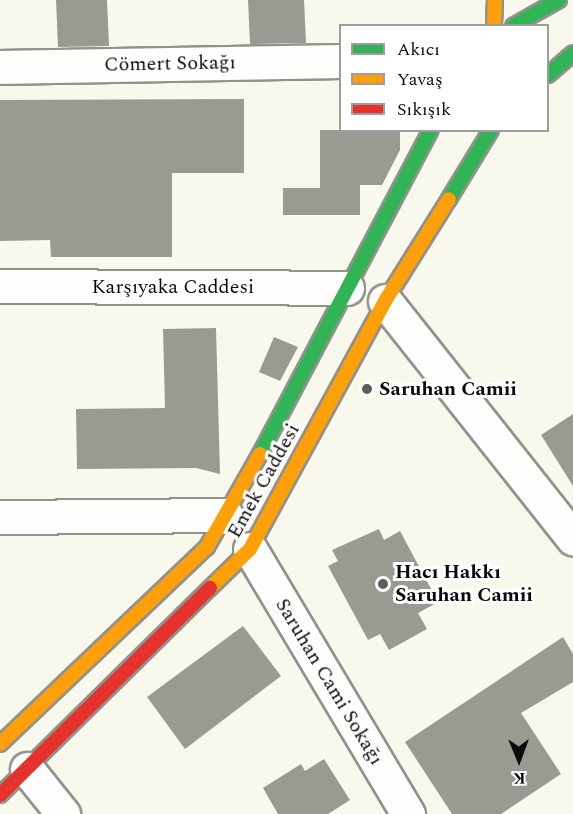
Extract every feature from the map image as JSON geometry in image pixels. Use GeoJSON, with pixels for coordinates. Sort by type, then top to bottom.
{"type":"FeatureCollection","features":[{"type":"Feature","properties":{"kind":"street"},"geometry":{"type":"LineString","coordinates":[[494,24],[495,0]]}},
{"type":"Feature","properties":{"kind":"street"},"geometry":{"type":"LineString","coordinates":[[517,24],[559,0]]}},
{"type":"Feature","properties":{"kind":"street"},"geometry":{"type":"LineString","coordinates":[[549,74],[573,53]]}},
{"type":"Feature","properties":{"kind":"street","name":"Cömert Sokağı"},"geometry":{"type":"LineString","coordinates":[[0,68],[339,61]]}},
{"type":"Feature","properties":{"kind":"street","name":"Emek Caddesi"},"geometry":{"type":"LineString","coordinates":[[1,742],[207,547],[430,132]]}},
{"type":"Feature","properties":{"kind":"street","name":"Emek Caddesi"},"geometry":{"type":"LineString","coordinates":[[0,795],[250,549],[385,302],[490,132]]}},
{"type":"Feature","properties":{"kind":"street","name":"Karşıyaka Caddesi"},"geometry":{"type":"LineString","coordinates":[[0,286],[347,288]]}},
{"type":"Feature","properties":{"kind":"street"},"geometry":{"type":"LineString","coordinates":[[347,288],[385,302],[573,538]]}},
{"type":"Feature","properties":{"kind":"street"},"geometry":{"type":"LineString","coordinates":[[0,516],[226,515],[250,549]]}},
{"type":"Feature","properties":{"kind":"street","name":"Saruhan Cami Sokağı"},"geometry":{"type":"LineString","coordinates":[[250,549],[408,814]]}},
{"type":"Feature","properties":{"kind":"street"},"geometry":{"type":"LineString","coordinates":[[1,742],[27,769],[63,814]]}},
{"type":"Feature","properties":{"kind":"building"},"geometry":{"type":"Polygon","coordinates":[[[56,0],[107,0],[109,46],[58,47],[56,0]]]}},
{"type":"Feature","properties":{"kind":"building"},"geometry":{"type":"Polygon","coordinates":[[[248,0],[304,0],[306,43],[250,44],[248,0]]]}},
{"type":"Feature","properties":{"kind":"building"},"geometry":{"type":"Polygon","coordinates":[[[244,99],[244,173],[172,173],[172,257],[51,257],[50,240],[0,241],[0,100],[244,99]]]}},
{"type":"Feature","properties":{"kind":"building"},"geometry":{"type":"Polygon","coordinates":[[[320,130],[400,132],[400,150],[382,185],[360,185],[360,215],[283,215],[283,188],[320,188],[320,130]]]}},
{"type":"Feature","properties":{"kind":"building"},"geometry":{"type":"Polygon","coordinates":[[[216,328],[220,474],[196,468],[77,469],[76,409],[165,408],[163,329],[216,328]]]}},
{"type":"Feature","properties":{"kind":"building"},"geometry":{"type":"Polygon","coordinates":[[[274,337],[298,347],[280,381],[259,372],[274,337]]]}},
{"type":"Feature","properties":{"kind":"building"},"geometry":{"type":"Polygon","coordinates":[[[573,414],[573,486],[541,435],[573,414]]]}},
{"type":"Feature","properties":{"kind":"building","name":"Hacı Hakkı Saruhan Camii"},"geometry":{"type":"Polygon","coordinates":[[[379,529],[384,540],[400,531],[438,602],[418,613],[427,629],[389,650],[380,634],[368,640],[328,566],[338,561],[332,550],[379,529]]]}},
{"type":"Feature","properties":{"kind":"building"},"geometry":{"type":"Polygon","coordinates":[[[243,626],[281,676],[185,749],[147,697],[243,626]]]}},
{"type":"Feature","properties":{"kind":"building"},"geometry":{"type":"Polygon","coordinates":[[[563,637],[573,654],[573,682],[521,713],[561,774],[501,814],[452,814],[405,742],[563,637]]]}},
{"type":"Feature","properties":{"kind":"building"},"geometry":{"type":"Polygon","coordinates":[[[324,759],[350,800],[328,814],[278,814],[263,788],[301,764],[305,771],[324,759]]]}},
{"type":"Feature","properties":{"kind":"traffic: fast"},"geometry":{"type":"LineString","coordinates":[[517,24],[559,0]]}},
{"type":"Feature","properties":{"kind":"traffic: fast"},"geometry":{"type":"LineString","coordinates":[[549,74],[573,53]]}},
{"type":"Feature","properties":{"kind":"traffic: fast"},"geometry":{"type":"LineString","coordinates":[[260,454],[430,132]]}},
{"type":"Feature","properties":{"kind":"traffic: fast"},"geometry":{"type":"LineString","coordinates":[[449,199],[490,132]]}},
{"type":"Feature","properties":{"kind":"traffic: slow"},"geometry":{"type":"LineString","coordinates":[[494,24],[495,0]]}},
{"type":"Feature","properties":{"kind":"traffic: slow"},"geometry":{"type":"LineString","coordinates":[[210,588],[250,549],[385,301],[449,199]]}},
{"type":"Feature","properties":{"kind":"traffic: slow"},"geometry":{"type":"LineString","coordinates":[[0,744],[207,547],[260,454]]}},
{"type":"Feature","properties":{"kind":"traffic: jam"},"geometry":{"type":"LineString","coordinates":[[0,795],[210,588]]}},
{"type":"Feature","properties":{"kind":"place","name":"Saruhan Camii"},"geometry":{"type":"Point","coordinates":[367,389]}},
{"type":"Feature","properties":{"kind":"place","name":"Hacı Hakkı Saruhan Camii"},"geometry":{"type":"Point","coordinates":[383,584]}}]}
